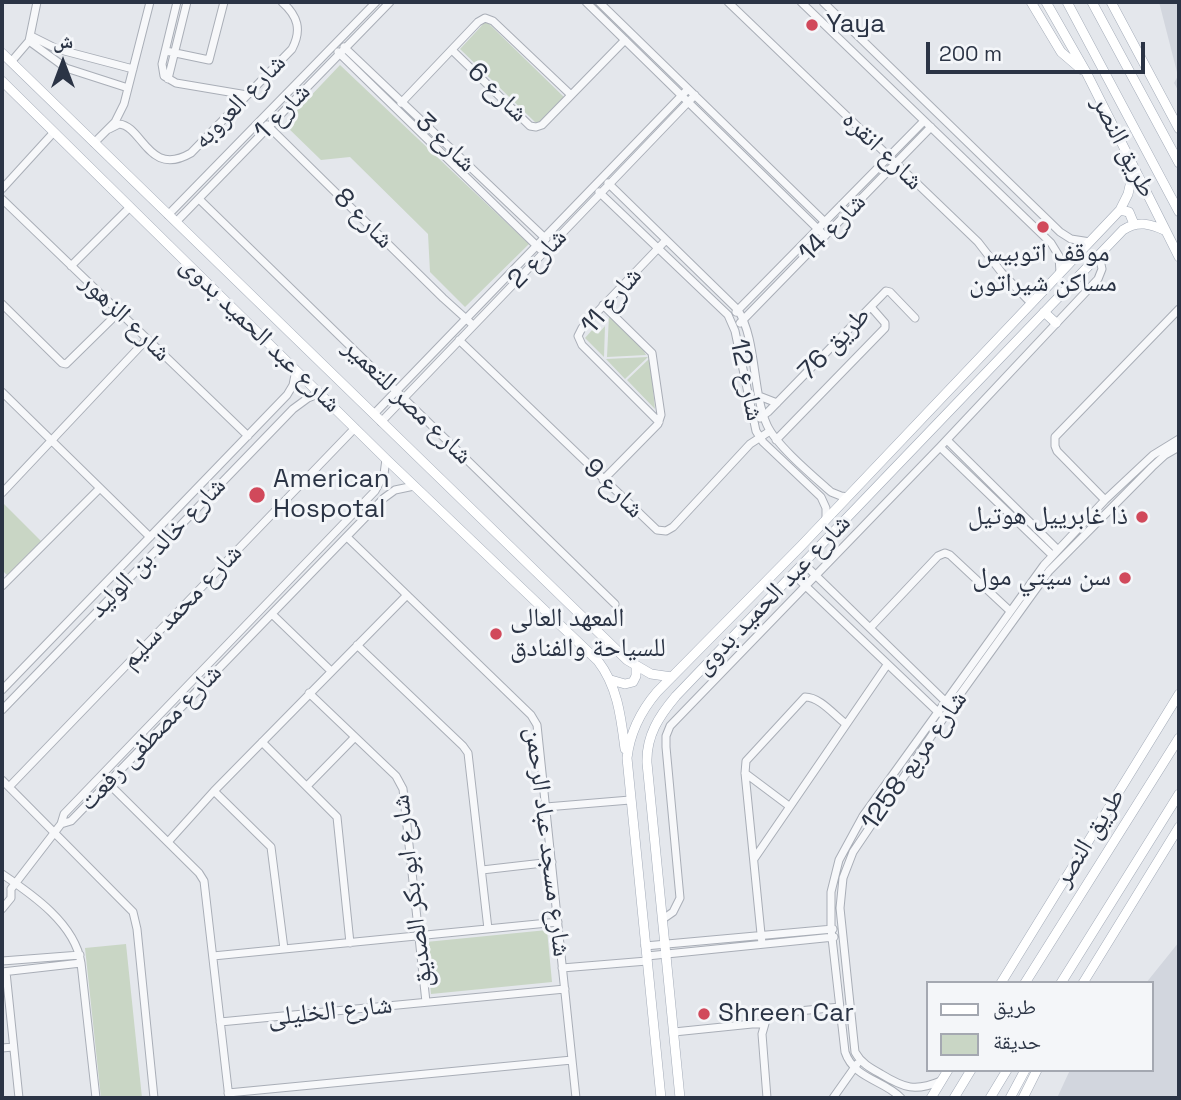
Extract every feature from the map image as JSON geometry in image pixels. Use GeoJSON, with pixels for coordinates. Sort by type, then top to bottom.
{"type":"FeatureCollection","features":[{"type":"Feature","properties":{"kind":"main road"},"geometry":{"type":"LineString","coordinates":[[1031,2],[1061,52],[1086,72]]}},
{"type":"Feature","properties":{"kind":"main road","name":"طريق النصر"},"geometry":{"type":"LineString","coordinates":[[1046,2],[1086,72],[1179,257]]}},
{"type":"Feature","properties":{"kind":"main road","name":"طريق النصر"},"geometry":{"type":"LineString","coordinates":[[1067,2],[1179,212]]}},
{"type":"Feature","properties":{"kind":"main road"},"geometry":{"type":"LineString","coordinates":[[1092,2],[1179,163]]}},
{"type":"Feature","properties":{"kind":"main road"},"geometry":{"type":"LineString","coordinates":[[1111,2],[1179,129]]}},
{"type":"Feature","properties":{"kind":"main road","name":"شارع عبد الحميد بدوى"},"geometry":{"type":"LineString","coordinates":[[2,53],[636,667],[650,674],[672,677]]}},
{"type":"Feature","properties":{"kind":"main road","name":"شارع عبد الحميد بدوى"},"geometry":{"type":"LineString","coordinates":[[2,81],[386,459],[590,652],[611,680],[620,710],[626,758],[661,1098]]}},
{"type":"Feature","properties":{"kind":"main road","name":"شارع عبد الحميد بدوى"},"geometry":{"type":"LineString","coordinates":[[626,758],[630,737],[649,701],[826,520],[1120,210],[1128,194],[1134,168]]}},
{"type":"Feature","properties":{"kind":"main road"},"geometry":{"type":"LineString","coordinates":[[1120,210],[1129,212],[1134,224],[1149,224],[1166,231]]}},
{"type":"Feature","properties":{"kind":"main road","name":"شارع عبد الحميد بدوى"},"geometry":{"type":"LineString","coordinates":[[680,1098],[647,763],[648,748],[656,721],[676,696],[1044,312],[1123,230],[1134,224]]}},
{"type":"Feature","properties":{"kind":"main road"},"geometry":{"type":"LineString","coordinates":[[1044,312],[1056,323]]}},
{"type":"Feature","properties":{"kind":"main road"},"geometry":{"type":"LineString","coordinates":[[611,680],[625,684],[633,682],[636,667]]}},
{"type":"Feature","properties":{"kind":"main road","name":"طريق النصر"},"geometry":{"type":"LineString","coordinates":[[1002,981],[1179,694]]}},
{"type":"Feature","properties":{"kind":"main road","name":"طريق النصر"},"geometry":{"type":"LineString","coordinates":[[1026,981],[1179,738]]}},
{"type":"Feature","properties":{"kind":"main road"},"geometry":{"type":"LineString","coordinates":[[1062,981],[1179,794]]}},
{"type":"Feature","properties":{"kind":"main road"},"geometry":{"type":"LineString","coordinates":[[1083,981],[1179,827]]}},
{"type":"Feature","properties":{"kind":"main road"},"geometry":{"type":"LineString","coordinates":[[931,1098],[947,1072]]}},
{"type":"Feature","properties":{"kind":"main road"},"geometry":{"type":"LineString","coordinates":[[954,1098],[970,1072]]}},
{"type":"Feature","properties":{"kind":"main road"},"geometry":{"type":"LineString","coordinates":[[990,1098],[1006,1072]]}},
{"type":"Feature","properties":{"kind":"main road"},"geometry":{"type":"LineString","coordinates":[[1010,1098],[1024,1072]]}},
{"type":"Feature","properties":{"kind":"main road"},"geometry":{"type":"LineString","coordinates":[[1023,1098],[1036,1072]]}},
{"type":"Feature","properties":{"kind":"street"},"geometry":{"type":"LineString","coordinates":[[11,62],[30,39],[37,2]]}},
{"type":"Feature","properties":{"kind":"street"},"geometry":{"type":"LineString","coordinates":[[94,143],[109,129],[122,110],[150,2]]}},
{"type":"Feature","properties":{"kind":"street"},"geometry":{"type":"LineString","coordinates":[[177,2],[162,74],[185,85],[247,94]]}},
{"type":"Feature","properties":{"kind":"street"},"geometry":{"type":"LineString","coordinates":[[168,79],[187,2]]}},
{"type":"Feature","properties":{"kind":"street"},"geometry":{"type":"LineString","coordinates":[[166,51],[205,61],[210,59],[224,2]]}},
{"type":"Feature","properties":{"kind":"street","name":"شارع العروبه"},"geometry":{"type":"LineString","coordinates":[[109,129],[113,125],[124,124],[130,127],[141,143],[152,153],[165,159],[179,159],[191,153],[292,49],[299,27],[297,19],[282,2]]}},
{"type":"Feature","properties":{"kind":"street","name":"شارع 1"},"geometry":{"type":"LineString","coordinates":[[168,215],[376,2]]}},
{"type":"Feature","properties":{"kind":"street"},"geometry":{"type":"LineString","coordinates":[[586,2],[685,92]]}},
{"type":"Feature","properties":{"kind":"street"},"geometry":{"type":"LineString","coordinates":[[598,2],[825,236]]}},
{"type":"Feature","properties":{"kind":"street","name":"شارع انقره"},"geometry":{"type":"LineString","coordinates":[[728,2],[978,242],[1002,273],[1031,303]]}},
{"type":"Feature","properties":{"kind":"street","name":"شارع انقره"},"geometry":{"type":"LineString","coordinates":[[801,2],[1055,248]]}},
{"type":"Feature","properties":{"kind":"street"},"geometry":{"type":"LineString","coordinates":[[823,2],[1066,236],[1077,241],[1090,242]]}},
{"type":"Feature","properties":{"kind":"street","name":"شارع 1"},"geometry":{"type":"LineString","coordinates":[[176,222],[388,3]]}},
{"type":"Feature","properties":{"kind":"street"},"geometry":{"type":"LineString","coordinates":[[395,108],[480,20],[488,18],[493,21],[571,95],[625,40]]}},
{"type":"Feature","properties":{"kind":"street"},"geometry":{"type":"LineString","coordinates":[[30,39],[133,69]]}},
{"type":"Feature","properties":{"kind":"street"},"geometry":{"type":"LineString","coordinates":[[30,39],[66,68],[128,88]]}},
{"type":"Feature","properties":{"kind":"street","name":"شارع 3"},"geometry":{"type":"LineString","coordinates":[[335,43],[395,108],[544,253]]}},
{"type":"Feature","properties":{"kind":"street","name":"شارع 6"},"geometry":{"type":"LineString","coordinates":[[452,50],[530,126],[540,127],[571,95]]}},
{"type":"Feature","properties":{"kind":"street","name":"شارع 3"},"geometry":{"type":"LineString","coordinates":[[343,51],[402,101],[551,245]]}},
{"type":"Feature","properties":{"kind":"street","name":"شارع 2"},"geometry":{"type":"LineString","coordinates":[[377,418],[396,391],[465,317],[685,92]]}},
{"type":"Feature","properties":{"kind":"street"},"geometry":{"type":"LineString","coordinates":[[692,99],[832,229]]}},
{"type":"Feature","properties":{"kind":"street","name":"شارع 2"},"geometry":{"type":"LineString","coordinates":[[377,418],[403,398],[692,99]]}},
{"type":"Feature","properties":{"kind":"street","name":"شارع 8"},"geometry":{"type":"LineString","coordinates":[[261,119],[473,325]]}},
{"type":"Feature","properties":{"kind":"street","name":"شارع 14"},"geometry":{"type":"LineString","coordinates":[[730,318],[924,121]]}},
{"type":"Feature","properties":{"kind":"street","name":"شارع 14"},"geometry":{"type":"LineString","coordinates":[[734,328],[931,127]]}},
{"type":"Feature","properties":{"kind":"street"},"geometry":{"type":"LineString","coordinates":[[2,189],[54,132]]}},
{"type":"Feature","properties":{"kind":"street","name":"شارع 12"},"geometry":{"type":"LineString","coordinates":[[603,177],[738,310],[743,320],[759,396],[770,431],[776,440],[831,492],[848,497]]}},
{"type":"Feature","properties":{"kind":"street","name":"شارع 12"},"geometry":{"type":"LineString","coordinates":[[594,187],[730,318],[753,421],[760,437],[821,497],[826,508],[826,520]]}},
{"type":"Feature","properties":{"kind":"street","name":"شارع الزهور"},"geometry":{"type":"LineString","coordinates":[[2,199],[248,436]]}},
{"type":"Feature","properties":{"kind":"street","name":"شارع مصر للتعمير"},"geometry":{"type":"LineString","coordinates":[[199,199],[615,604]]}},
{"type":"Feature","properties":{"kind":"street"},"geometry":{"type":"LineString","coordinates":[[71,266],[130,207]]}},
{"type":"Feature","properties":{"kind":"street"},"geometry":{"type":"LineString","coordinates":[[1060,273],[1060,260],[1055,248],[1062,244],[1066,236]]}},
{"type":"Feature","properties":{"kind":"street","name":"شارع 11"},"geometry":{"type":"LineString","coordinates":[[659,422],[579,340],[580,330],[666,240]]}},
{"type":"Feature","properties":{"kind":"street"},"geometry":{"type":"LineString","coordinates":[[663,919],[673,912],[680,898],[666,747],[668,730],[947,440],[1100,276],[1102,265],[1099,255]]}},
{"type":"Feature","properties":{"kind":"street","name":"طريق 76"},"geometry":{"type":"LineString","coordinates":[[753,421],[764,416],[889,291],[915,317]]}},
{"type":"Feature","properties":{"kind":"street"},"geometry":{"type":"LineString","coordinates":[[2,304],[66,364],[119,312]]}},
{"type":"Feature","properties":{"kind":"street"},"geometry":{"type":"LineString","coordinates":[[603,305],[653,355],[661,412],[659,422],[603,480]]}},
{"type":"Feature","properties":{"kind":"street"},"geometry":{"type":"LineString","coordinates":[[776,440],[885,328],[885,323],[871,307]]}},
{"type":"Feature","properties":{"kind":"street"},"geometry":{"type":"LineString","coordinates":[[1105,500],[1057,451],[1055,437],[1179,309]]}},
{"type":"Feature","properties":{"kind":"street"},"geometry":{"type":"LineString","coordinates":[[2,491],[147,339]]}},
{"type":"Feature","properties":{"kind":"street","name":"شارع 9"},"geometry":{"type":"LineString","coordinates":[[460,340],[652,527],[660,531],[666,531],[675,525],[744,450],[770,431]]}},
{"type":"Feature","properties":{"kind":"street","name":"شارع خالد بن الوليد"},"geometry":{"type":"LineString","coordinates":[[2,690],[290,391],[296,370]]}},
{"type":"Feature","properties":{"kind":"street"},"geometry":{"type":"LineString","coordinates":[[290,391],[303,401]]}},
{"type":"Feature","properties":{"kind":"street"},"geometry":{"type":"LineString","coordinates":[[2,392],[150,537]]}},
{"type":"Feature","properties":{"kind":"street","name":"شارع خالد بن الوليد"},"geometry":{"type":"LineString","coordinates":[[2,710],[303,401],[320,393]]}},
{"type":"Feature","properties":{"kind":"street"},"geometry":{"type":"LineString","coordinates":[[759,396],[777,403]]}},
{"type":"Feature","properties":{"kind":"street","name":"شارع محمد سليم"},"geometry":{"type":"LineString","coordinates":[[9,787],[355,428]]}},
{"type":"Feature","properties":{"kind":"street","name":"شارع مربع 1258"},"geometry":{"type":"LineString","coordinates":[[854,1068],[845,1052],[831,933],[831,892],[836,869],[849,839],[863,816],[949,704],[1054,552],[1153,455],[1179,439]]}},
{"type":"Feature","properties":{"kind":"street"},"geometry":{"type":"LineString","coordinates":[[947,440],[1054,552]]}},
{"type":"Feature","properties":{"kind":"street"},"geometry":{"type":"LineString","coordinates":[[940,447],[1054,552]]}},
{"type":"Feature","properties":{"kind":"street","name":"شارع مربع 1258"},"geometry":{"type":"LineString","coordinates":[[949,704],[1010,611],[1109,509],[1165,455],[1179,447]]}},
{"type":"Feature","properties":{"kind":"street","name":"شارع مصطفى رفعت"},"geometry":{"type":"LineString","coordinates":[[61,824],[64,814],[379,485],[386,459]]}},
{"type":"Feature","properties":{"kind":"street"},"geometry":{"type":"LineString","coordinates":[[379,485],[385,486],[389,494]]}},
{"type":"Feature","properties":{"kind":"street","name":"شارع مصطفى رفعت"},"geometry":{"type":"LineString","coordinates":[[61,824],[71,821],[389,494],[401,487],[414,486]]}},
{"type":"Feature","properties":{"kind":"street"},"geometry":{"type":"LineString","coordinates":[[2,585],[100,488]]}},
{"type":"Feature","properties":{"kind":"street","name":"شارع مسجد عباد الرحمن"},"geometry":{"type":"LineString","coordinates":[[346,537],[533,718],[538,729],[576,1098]]}},
{"type":"Feature","properties":{"kind":"street"},"geometry":{"type":"LineString","coordinates":[[870,628],[938,556],[945,554],[950,555],[1010,611]]}},
{"type":"Feature","properties":{"kind":"street"},"geometry":{"type":"LineString","coordinates":[[803,563],[949,704]]}},
{"type":"Feature","properties":{"kind":"street"},"geometry":{"type":"LineString","coordinates":[[793,574],[941,715]]}},
{"type":"Feature","properties":{"kind":"street"},"geometry":{"type":"LineString","coordinates":[[168,842],[214,791],[407,595]]}},
{"type":"Feature","properties":{"kind":"street"},"geometry":{"type":"LineString","coordinates":[[272,614],[331,671]]}},
{"type":"Feature","properties":{"kind":"street"},"geometry":{"type":"LineString","coordinates":[[357,645],[466,749],[471,762],[488,929]]}},
{"type":"Feature","properties":{"kind":"street"},"geometry":{"type":"LineString","coordinates":[[753,859],[887,665]]}},
{"type":"Feature","properties":{"kind":"street","name":"شارع ابو بكر الصديق"},"geometry":{"type":"LineString","coordinates":[[309,693],[396,776],[403,789],[426,1002]]}},
{"type":"Feature","properties":{"kind":"street"},"geometry":{"type":"LineString","coordinates":[[762,940],[746,761],[802,699],[808,697],[817,700],[846,724]]}},
{"type":"Feature","properties":{"kind":"street","name":"شارع مربع 1258"},"geometry":{"type":"LineString","coordinates":[[859,1059],[852,1043],[841,932],[841,897],[846,869],[853,852],[941,715]]}},
{"type":"Feature","properties":{"kind":"street"},"geometry":{"type":"LineString","coordinates":[[307,786],[355,737]]}},
{"type":"Feature","properties":{"kind":"street"},"geometry":{"type":"LineString","coordinates":[[262,742],[339,821],[350,943]]}},
{"type":"Feature","properties":{"kind":"street"},"geometry":{"type":"LineString","coordinates":[[745,773],[789,806]]}},
{"type":"Feature","properties":{"kind":"street"},"geometry":{"type":"LineString","coordinates":[[2,780],[125,902],[135,917],[154,1098]]}},
{"type":"Feature","properties":{"kind":"street"},"geometry":{"type":"LineString","coordinates":[[108,783],[204,881],[228,1096],[572,1060]]}},
{"type":"Feature","properties":{"kind":"street"},"geometry":{"type":"LineString","coordinates":[[214,791],[271,847],[284,949]]}},
{"type":"Feature","properties":{"kind":"street"},"geometry":{"type":"LineString","coordinates":[[546,807],[630,800]]}},
{"type":"Feature","properties":{"kind":"street"},"geometry":{"type":"LineString","coordinates":[[863,816],[872,822]]}},
{"type":"Feature","properties":{"kind":"street"},"geometry":{"type":"LineString","coordinates":[[2,909],[11,898],[13,886],[61,824]]}},
{"type":"Feature","properties":{"kind":"street"},"geometry":{"type":"LineString","coordinates":[[482,870],[552,862]]}},
{"type":"Feature","properties":{"kind":"street"},"geometry":{"type":"LineString","coordinates":[[2,874],[64,927],[81,959],[96,1098]]}},
{"type":"Feature","properties":{"kind":"street"},"geometry":{"type":"LineString","coordinates":[[2,891],[13,886]]}},
{"type":"Feature","properties":{"kind":"street"},"geometry":{"type":"LineString","coordinates":[[213,956],[558,922]]}},
{"type":"Feature","properties":{"kind":"street"},"geometry":{"type":"LineString","coordinates":[[562,968],[665,949],[841,932]]}},
{"type":"Feature","properties":{"kind":"street"},"geometry":{"type":"LineString","coordinates":[[2,961],[81,959]]}},
{"type":"Feature","properties":{"kind":"street"},"geometry":{"type":"LineString","coordinates":[[19,1098],[4,972],[81,959]]}},
{"type":"Feature","properties":{"kind":"street","name":"شارع الخليلى"},"geometry":{"type":"LineString","coordinates":[[220,1022],[565,989]]}},
{"type":"Feature","properties":{"kind":"street"},"geometry":{"type":"LineString","coordinates":[[767,1098],[762,1034],[769,1017],[778,1013],[840,1007]]}},
{"type":"Feature","properties":{"kind":"street"},"geometry":{"type":"LineString","coordinates":[[674,1032],[764,1024]]}},
{"type":"Feature","properties":{"kind":"street"},"geometry":{"type":"LineString","coordinates":[[2,1048],[13,1047]]}},
{"type":"Feature","properties":{"kind":"street"},"geometry":{"type":"LineString","coordinates":[[833,1098],[859,1059],[900,1093]]}},
{"type":"Feature","properties":{"kind":"street"},"geometry":{"type":"LineString","coordinates":[[854,1068],[900,1093],[941,1081]]}},
{"type":"Feature","properties":{"kind":"shaded area"},"geometry":{"type":"Polygon","coordinates":[[[1159,2],[1179,2],[1179,92],[1174,83],[1178,76],[1159,2]]]}},
{"type":"Feature","properties":{"kind":"shaded area"},"geometry":{"type":"Polygon","coordinates":[[[1179,942],[1179,1098],[1057,1098],[1069,1072],[1153,1072],[1153,981],[1148,981],[1179,942]]]}},
{"type":"Feature","properties":{"kind":"green space"},"geometry":{"type":"Polygon","coordinates":[[[486,21],[564,97],[537,124],[460,49],[486,21]]]}},
{"type":"Feature","properties":{"kind":"green space"},"geometry":{"type":"Polygon","coordinates":[[[340,65],[529,244],[465,307],[430,272],[428,234],[350,157],[321,160],[284,124],[340,65]]]}},
{"type":"Feature","properties":{"kind":"green space"},"geometry":{"type":"Polygon","coordinates":[[[609,315],[642,348],[646,355],[607,357],[609,315]]]}},
{"type":"Feature","properties":{"kind":"green space"},"geometry":{"type":"Polygon","coordinates":[[[605,326],[604,357],[585,338],[593,329],[598,334],[605,326]]]}},
{"type":"Feature","properties":{"kind":"green space"},"geometry":{"type":"Polygon","coordinates":[[[648,357],[625,379],[606,359],[648,357]]]}},
{"type":"Feature","properties":{"kind":"green space"},"geometry":{"type":"Polygon","coordinates":[[[650,358],[655,409],[627,380],[650,358]]]}},
{"type":"Feature","properties":{"kind":"green space"},"geometry":{"type":"Polygon","coordinates":[[[4,504],[41,541],[7,575],[2,570],[4,504]]]}},
{"type":"Feature","properties":{"kind":"green space"},"geometry":{"type":"Polygon","coordinates":[[[547,930],[552,982],[431,994],[426,942],[547,930]]]}},
{"type":"Feature","properties":{"kind":"green space"},"geometry":{"type":"Polygon","coordinates":[[[126,944],[142,1098],[101,1098],[85,948],[126,944]]]}},
{"type":"Feature","properties":{"kind":"place","name":"Yaya"},"geometry":{"type":"Point","coordinates":[812,25]}},
{"type":"Feature","properties":{"kind":"place","name":"موقف اتوبيس مساكن شيراتون"},"geometry":{"type":"Point","coordinates":[1043,227]}},
{"type":"Feature","properties":{"kind":"place","name":"American Hospotal"},"geometry":{"type":"Point","coordinates":[257,495]}},
{"type":"Feature","properties":{"kind":"place","name":"ذا غابرييل هوتيل"},"geometry":{"type":"Point","coordinates":[1142,517]}},
{"type":"Feature","properties":{"kind":"place","name":"سن سيتي مول"},"geometry":{"type":"Point","coordinates":[1125,578]}},
{"type":"Feature","properties":{"kind":"place","name":"المعهد العالى للسياحة والفنادق"},"geometry":{"type":"Point","coordinates":[496,634]}},
{"type":"Feature","properties":{"kind":"place","name":"Shreen Car"},"geometry":{"type":"Point","coordinates":[704,1014]}}]}
